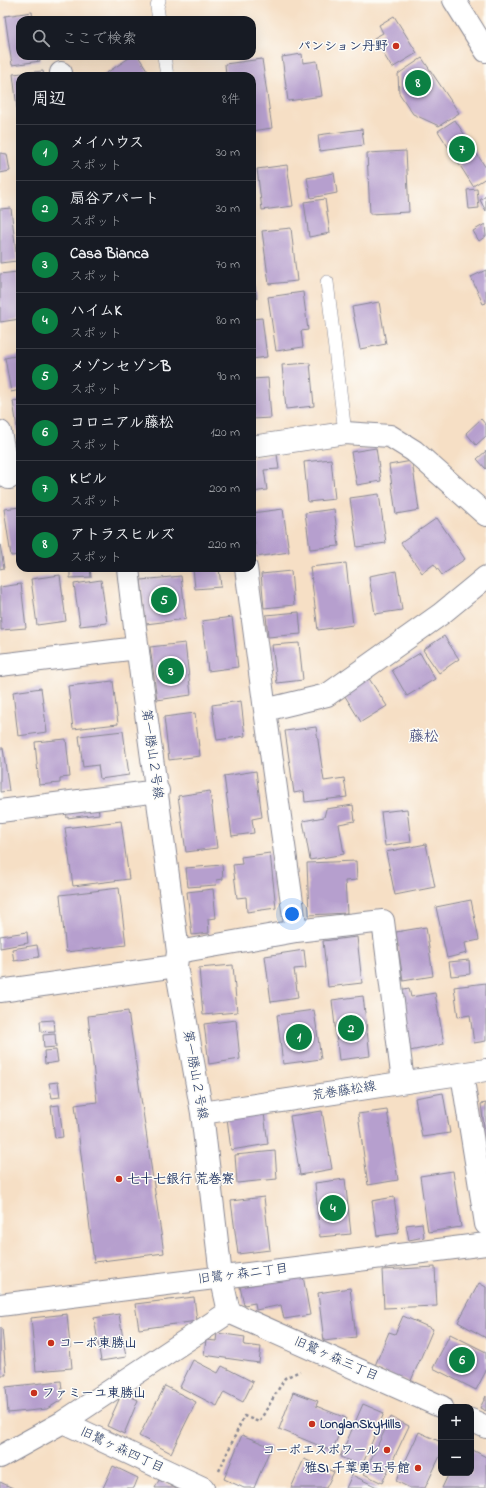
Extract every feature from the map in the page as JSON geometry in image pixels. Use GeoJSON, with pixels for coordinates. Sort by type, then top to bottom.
{"type":"FeatureCollection","features":[{"type":"Feature","properties":{"kind":"street"},"geometry":{"type":"LineString","coordinates":[[454,0],[486,52]]}},
{"type":"Feature","properties":{"kind":"street"},"geometry":{"type":"LineString","coordinates":[[0,432],[10,480]]}},
{"type":"Feature","properties":{"kind":"street"},"geometry":{"type":"LineString","coordinates":[[256,446],[345,433],[390,436],[414,451],[486,514]]}},
{"type":"Feature","properties":{"kind":"street","name":"第一勝山２号線"},"geometry":{"type":"LineString","coordinates":[[128,572],[137,648],[158,791],[177,959],[202,1113],[221,1276],[229,1312]]}},
{"type":"Feature","properties":{"kind":"street"},"geometry":{"type":"LineString","coordinates":[[247,572],[296,931]]}},
{"type":"Feature","properties":{"kind":"street"},"geometry":{"type":"LineString","coordinates":[[265,710],[327,695],[442,614],[486,577]]}},
{"type":"Feature","properties":{"kind":"street"},"geometry":{"type":"LineString","coordinates":[[0,665],[137,648]]}},
{"type":"Feature","properties":{"kind":"street"},"geometry":{"type":"LineString","coordinates":[[0,811],[158,791]]}},
{"type":"Feature","properties":{"kind":"street"},"geometry":{"type":"LineString","coordinates":[[0,992],[177,959],[296,931],[383,921],[402,1082]]}},
{"type":"Feature","properties":{"kind":"street","name":"荒巻藤松線"},"geometry":{"type":"LineString","coordinates":[[202,1113],[486,1070]]}},
{"type":"Feature","properties":{"kind":"street"},"geometry":{"type":"LineString","coordinates":[[462,1074],[486,1224]]}},
{"type":"Feature","properties":{"kind":"street","name":"旧鷺ヶ森二丁目"},"geometry":{"type":"LineString","coordinates":[[0,1305],[221,1276],[486,1244]]}},
{"type":"Feature","properties":{"kind":"street"},"geometry":{"type":"LineString","coordinates":[[0,1457],[63,1422],[229,1312]]}},
{"type":"Feature","properties":{"kind":"street","name":"旧鷺ヶ森三丁目"},"geometry":{"type":"LineString","coordinates":[[229,1312],[438,1405]]}},
{"type":"Feature","properties":{"kind":"street"},"geometry":{"type":"LineString","coordinates":[[474,1421],[486,1427]]}},
{"type":"Feature","properties":{"kind":"street","name":"旧鷺ヶ森四丁目"},"geometry":{"type":"LineString","coordinates":[[63,1422],[207,1484]]}},
{"type":"Feature","properties":{"kind":"lane"},"geometry":{"type":"LineString","coordinates":[[158,16],[157,7],[159,0]]}},
{"type":"Feature","properties":{"kind":"lane"},"geometry":{"type":"LineString","coordinates":[[165,60],[166,72]]}},
{"type":"Feature","properties":{"kind":"lane"},"geometry":{"type":"LineString","coordinates":[[327,282],[345,433]]}},
{"type":"Feature","properties":{"kind":"path"},"geometry":{"type":"LineString","coordinates":[[207,1484],[244,1416],[258,1422],[285,1378],[330,1357]]}},
{"type":"Feature","properties":{"kind":"building"},"geometry":{"type":"Polygon","coordinates":[[[32,12],[32,16],[16,16],[16,60],[40,61],[12,65],[5,16],[32,12]]]}},
{"type":"Feature","properties":{"kind":"building","name":"パンション丹野"},"geometry":{"type":"Polygon","coordinates":[[[394,16],[417,53],[392,68],[374,38],[383,33],[379,25],[394,16]]]}},
{"type":"Feature","properties":{"kind":"building"},"geometry":{"type":"Polygon","coordinates":[[[302,54],[303,63],[317,61],[322,96],[288,101],[282,57],[302,54]]]}},
{"type":"Feature","properties":{"kind":"building"},"geometry":{"type":"Polygon","coordinates":[[[422,58],[459,113],[439,126],[413,114],[399,93],[398,74],[422,58]]]}},
{"type":"Feature","properties":{"kind":"building"},"geometry":{"type":"Polygon","coordinates":[[[262,59],[272,128],[256,130],[256,72],[226,72],[225,64],[262,59]]]}},
{"type":"Feature","properties":{"kind":"building"},"geometry":{"type":"Polygon","coordinates":[[[126,60],[141,60],[148,72],[108,72],[126,60]]]}},
{"type":"Feature","properties":{"kind":"building"},"geometry":{"type":"Polygon","coordinates":[[[13,74],[16,74],[16,100],[13,74]]]}},
{"type":"Feature","properties":{"kind":"building"},"geometry":{"type":"Polygon","coordinates":[[[455,120],[486,168],[486,178],[473,186],[438,131],[455,120]]]}},
{"type":"Feature","properties":{"kind":"building"},"geometry":{"type":"Polygon","coordinates":[[[362,129],[364,145],[320,151],[318,135],[362,129]]]}},
{"type":"Feature","properties":{"kind":"building"},"geometry":{"type":"Polygon","coordinates":[[[406,151],[409,212],[370,214],[367,153],[406,151]]]}},
{"type":"Feature","properties":{"kind":"building"},"geometry":{"type":"Polygon","coordinates":[[[0,153],[7,154],[10,171],[0,173],[0,153]]]}},
{"type":"Feature","properties":{"kind":"building"},"geometry":{"type":"Polygon","coordinates":[[[287,165],[293,206],[262,210],[257,169],[287,165]]]}},
{"type":"Feature","properties":{"kind":"building"},"geometry":{"type":"Polygon","coordinates":[[[334,173],[337,193],[311,198],[307,178],[334,173]]]}},
{"type":"Feature","properties":{"kind":"building"},"geometry":{"type":"Polygon","coordinates":[[[477,189],[479,208],[469,209],[467,190],[477,189]]]}},
{"type":"Feature","properties":{"kind":"building"},"geometry":{"type":"Polygon","coordinates":[[[486,196],[486,211],[480,200],[486,196]]]}},
{"type":"Feature","properties":{"kind":"building"},"geometry":{"type":"Polygon","coordinates":[[[325,199],[330,233],[309,237],[304,202],[325,199]]]}},
{"type":"Feature","properties":{"kind":"building"},"geometry":{"type":"Polygon","coordinates":[[[11,208],[16,261],[0,263],[0,209],[11,208]]]}},
{"type":"Feature","properties":{"kind":"building"},"geometry":{"type":"Polygon","coordinates":[[[485,224],[486,236],[479,241],[473,231],[485,224]]]}},
{"type":"Feature","properties":{"kind":"building"},"geometry":{"type":"Polygon","coordinates":[[[291,228],[297,281],[269,284],[262,231],[291,228]]]}},
{"type":"Feature","properties":{"kind":"building"},"geometry":{"type":"Polygon","coordinates":[[[486,270],[486,303],[483,304],[471,277],[486,270]]]}},
{"type":"Feature","properties":{"kind":"building"},"geometry":{"type":"Polygon","coordinates":[[[16,272],[16,320],[0,322],[0,274],[16,272]]]}},
{"type":"Feature","properties":{"kind":"building"},"geometry":{"type":"Polygon","coordinates":[[[303,292],[308,330],[301,331],[303,347],[276,351],[268,297],[303,292]]]}},
{"type":"Feature","properties":{"kind":"building"},"geometry":{"type":"Polygon","coordinates":[[[379,302],[386,344],[360,349],[352,307],[379,302]]]}},
{"type":"Feature","properties":{"kind":"building"},"geometry":{"type":"Polygon","coordinates":[[[262,318],[267,357],[256,358],[256,319],[262,318]]]}},
{"type":"Feature","properties":{"kind":"building"},"geometry":{"type":"Polygon","coordinates":[[[16,356],[16,391],[11,392],[5,358],[16,356]]]}},
{"type":"Feature","properties":{"kind":"building"},"geometry":{"type":"Polygon","coordinates":[[[310,363],[314,406],[286,409],[282,365],[310,363]]]}},
{"type":"Feature","properties":{"kind":"building"},"geometry":{"type":"Polygon","coordinates":[[[268,378],[271,418],[256,419],[256,379],[268,378]]]}},
{"type":"Feature","properties":{"kind":"building"},"geometry":{"type":"Polygon","coordinates":[[[13,401],[16,401],[16,421],[13,401]]]}},
{"type":"Feature","properties":{"kind":"building"},"geometry":{"type":"Polygon","coordinates":[[[481,419],[486,425],[486,436],[476,445],[466,433],[481,419]]]}},
{"type":"Feature","properties":{"kind":"building"},"geometry":{"type":"Polygon","coordinates":[[[376,448],[381,481],[357,485],[351,452],[376,448]]]}},
{"type":"Feature","properties":{"kind":"building"},"geometry":{"type":"Polygon","coordinates":[[[486,451],[486,469],[477,459],[486,451]]]}},
{"type":"Feature","properties":{"kind":"building"},"geometry":{"type":"Polygon","coordinates":[[[277,454],[279,469],[264,470],[267,490],[256,491],[256,457],[277,454]]]}},
{"type":"Feature","properties":{"kind":"building"},"geometry":{"type":"Polygon","coordinates":[[[331,459],[335,499],[308,502],[304,462],[331,459]]]}},
{"type":"Feature","properties":{"kind":"building"},"geometry":{"type":"Polygon","coordinates":[[[412,461],[419,510],[396,514],[389,465],[412,461]]]}},
{"type":"Feature","properties":{"kind":"building"},"geometry":{"type":"Polygon","coordinates":[[[379,494],[386,543],[357,547],[350,498],[379,494]]]}},
{"type":"Feature","properties":{"kind":"building"},"geometry":{"type":"Polygon","coordinates":[[[16,508],[16,555],[11,556],[4,509],[16,508]]]}},
{"type":"Feature","properties":{"kind":"building"},"geometry":{"type":"Polygon","coordinates":[[[283,509],[289,552],[256,557],[256,512],[283,509]]]}},
{"type":"Feature","properties":{"kind":"building"},"geometry":{"type":"Polygon","coordinates":[[[334,509],[339,546],[310,549],[305,513],[334,509]]]}},
{"type":"Feature","properties":{"kind":"building"},"geometry":{"type":"Polygon","coordinates":[[[437,518],[465,559],[442,575],[434,564],[422,573],[401,543],[437,518]]]}},
{"type":"Feature","properties":{"kind":"building"},"geometry":{"type":"Polygon","coordinates":[[[0,544],[4,568],[0,569],[0,544]]]}},
{"type":"Feature","properties":{"kind":"building"},"geometry":{"type":"Polygon","coordinates":[[[346,563],[353,625],[318,630],[310,567],[346,563]]]}},
{"type":"Feature","properties":{"kind":"building"},"geometry":{"type":"Polygon","coordinates":[[[291,571],[294,605],[264,608],[261,574],[291,571]]]}},
{"type":"Feature","properties":{"kind":"building"},"geometry":{"type":"Polygon","coordinates":[[[396,571],[402,610],[375,614],[369,576],[396,571]]]}},
{"type":"Feature","properties":{"kind":"building"},"geometry":{"type":"Polygon","coordinates":[[[70,572],[90,572],[91,577],[70,578],[70,572]]]}},
{"type":"Feature","properties":{"kind":"building"},"geometry":{"type":"Polygon","coordinates":[[[193,572],[219,572],[221,587],[195,589],[193,572]]]}},
{"type":"Feature","properties":{"kind":"building"},"geometry":{"type":"Polygon","coordinates":[[[60,575],[66,621],[37,625],[31,579],[60,575]]]}},
{"type":"Feature","properties":{"kind":"building"},"geometry":{"type":"Polygon","coordinates":[[[181,576],[186,619],[146,624],[141,580],[181,576]]]}},
{"type":"Feature","properties":{"kind":"building"},"geometry":{"type":"Polygon","coordinates":[[[101,580],[107,623],[80,626],[74,584],[101,580]]]}},
{"type":"Feature","properties":{"kind":"building"},"geometry":{"type":"Polygon","coordinates":[[[21,584],[26,628],[1,630],[0,587],[21,584]]]}},
{"type":"Feature","properties":{"kind":"building"},"geometry":{"type":"Polygon","coordinates":[[[299,612],[301,634],[268,637],[266,615],[299,612]]]}},
{"type":"Feature","properties":{"kind":"building"},"geometry":{"type":"Polygon","coordinates":[[[232,617],[238,667],[208,671],[202,621],[232,617]]]}},
{"type":"Feature","properties":{"kind":"building"},"geometry":{"type":"Polygon","coordinates":[[[444,636],[459,659],[439,673],[423,650],[444,636]]]}},
{"type":"Feature","properties":{"kind":"building"},"geometry":{"type":"Polygon","coordinates":[[[185,643],[191,695],[157,700],[150,647],[185,643]]]}},
{"type":"Feature","properties":{"kind":"building"},"geometry":{"type":"Polygon","coordinates":[[[299,643],[303,680],[277,683],[272,645],[299,643]]]}},
{"type":"Feature","properties":{"kind":"building"},"geometry":{"type":"Polygon","coordinates":[[[420,653],[435,679],[407,696],[392,670],[420,653]]]}},
{"type":"Feature","properties":{"kind":"building"},"geometry":{"type":"Polygon","coordinates":[[[368,677],[387,706],[361,722],[343,693],[368,677]]]}},
{"type":"Feature","properties":{"kind":"building"},"geometry":{"type":"Polygon","coordinates":[[[113,681],[118,724],[73,729],[68,686],[113,681]]]}},
{"type":"Feature","properties":{"kind":"building"},"geometry":{"type":"Polygon","coordinates":[[[41,688],[47,732],[18,736],[13,692],[41,688]]]}},
{"type":"Feature","properties":{"kind":"building"},"geometry":{"type":"Polygon","coordinates":[[[241,701],[245,736],[217,740],[212,705],[241,701]]]}},
{"type":"Feature","properties":{"kind":"building"},"geometry":{"type":"Polygon","coordinates":[[[195,713],[200,756],[169,760],[164,717],[195,713]]]}},
{"type":"Feature","properties":{"kind":"building"},"geometry":{"type":"Polygon","coordinates":[[[316,727],[324,781],[344,778],[347,797],[305,802],[304,791],[294,793],[285,731],[316,727]]]}},
{"type":"Feature","properties":{"kind":"building"},"geometry":{"type":"Polygon","coordinates":[[[123,731],[129,775],[100,779],[98,765],[83,767],[79,736],[123,731]]]}},
{"type":"Feature","properties":{"kind":"building"},"geometry":{"type":"Polygon","coordinates":[[[66,739],[70,777],[60,778],[60,783],[39,785],[35,742],[66,739]]]}},
{"type":"Feature","properties":{"kind":"building"},"geometry":{"type":"Polygon","coordinates":[[[0,748],[3,748],[9,791],[0,792],[0,748]]]}},
{"type":"Feature","properties":{"kind":"building"},"geometry":{"type":"Polygon","coordinates":[[[256,771],[262,817],[252,819],[254,833],[232,836],[224,776],[256,771]]]}},
{"type":"Feature","properties":{"kind":"building"},"geometry":{"type":"Polygon","coordinates":[[[210,791],[217,848],[186,852],[178,796],[210,791]]]}},
{"type":"Feature","properties":{"kind":"building"},"geometry":{"type":"Polygon","coordinates":[[[98,804],[99,814],[67,818],[66,808],[98,804]]]}},
{"type":"Feature","properties":{"kind":"building"},"geometry":{"type":"Polygon","coordinates":[[[353,805],[355,821],[339,824],[344,854],[310,860],[303,821],[324,817],[326,809],[353,805]]]}},
{"type":"Feature","properties":{"kind":"building"},"geometry":{"type":"Polygon","coordinates":[[[407,809],[411,842],[385,846],[381,812],[407,809]]]}},
{"type":"Feature","properties":{"kind":"building"},"geometry":{"type":"Polygon","coordinates":[[[121,821],[129,879],[73,886],[65,828],[121,821]]]}},
{"type":"Feature","properties":{"kind":"building"},"geometry":{"type":"Polygon","coordinates":[[[426,844],[435,887],[395,895],[386,852],[426,844]]]}},
{"type":"Feature","properties":{"kind":"building"},"geometry":{"type":"Polygon","coordinates":[[[270,853],[276,908],[247,912],[246,897],[237,898],[233,865],[242,864],[241,857],[270,853]]]}},
{"type":"Feature","properties":{"kind":"building"},"geometry":{"type":"Polygon","coordinates":[[[356,861],[357,880],[345,881],[347,913],[309,915],[307,863],[356,861]]]}},
{"type":"Feature","properties":{"kind":"building"},"geometry":{"type":"Polygon","coordinates":[[[222,865],[223,879],[217,880],[216,885],[188,887],[186,868],[222,865]]]}},
{"type":"Feature","properties":{"kind":"building"},"geometry":{"type":"Polygon","coordinates":[[[119,888],[126,945],[66,952],[60,895],[119,888]]]}},
{"type":"Feature","properties":{"kind":"building"},"geometry":{"type":"Polygon","coordinates":[[[213,889],[216,918],[208,919],[209,933],[192,935],[187,892],[213,889]]]}},
{"type":"Feature","properties":{"kind":"building"},"geometry":{"type":"Polygon","coordinates":[[[471,900],[479,940],[465,943],[467,953],[447,958],[436,907],[471,900]]]}},
{"type":"Feature","properties":{"kind":"building"},"geometry":{"type":"Polygon","coordinates":[[[426,927],[433,976],[403,981],[396,932],[426,927]]]}},
{"type":"Feature","properties":{"kind":"building"},"geometry":{"type":"Polygon","coordinates":[[[27,932],[28,943],[0,948],[0,936],[27,932]]]}},
{"type":"Feature","properties":{"kind":"building"},"geometry":{"type":"Polygon","coordinates":[[[357,937],[362,983],[328,987],[323,941],[357,937]]]}},
{"type":"Feature","properties":{"kind":"building"},"geometry":{"type":"Polygon","coordinates":[[[37,945],[39,957],[14,961],[12,949],[37,945]]]}},
{"type":"Feature","properties":{"kind":"building"},"geometry":{"type":"Polygon","coordinates":[[[304,950],[306,968],[294,969],[298,998],[271,1002],[265,956],[304,950]]]}},
{"type":"Feature","properties":{"kind":"building"},"geometry":{"type":"Polygon","coordinates":[[[469,960],[470,974],[451,976],[449,962],[469,960]]]}},
{"type":"Feature","properties":{"kind":"building"},"geometry":{"type":"Polygon","coordinates":[[[233,965],[237,1012],[203,1015],[199,968],[233,965]]]}},
{"type":"Feature","properties":{"kind":"building"},"geometry":{"type":"Polygon","coordinates":[[[486,983],[486,1041],[474,1043],[470,1015],[458,1017],[454,987],[486,983]]]}},
{"type":"Feature","properties":{"kind":"building"},"geometry":{"type":"Polygon","coordinates":[[[409,988],[411,997],[435,993],[444,1044],[410,1051],[399,990],[409,988]]]}},
{"type":"Feature","properties":{"kind":"building"},"geometry":{"type":"Polygon","coordinates":[[[363,996],[370,1056],[339,1060],[332,1000],[363,996]]]}},
{"type":"Feature","properties":{"kind":"building"},"geometry":{"type":"Polygon","coordinates":[[[314,1010],[321,1059],[283,1064],[277,1015],[314,1010]]]}},
{"type":"Feature","properties":{"kind":"building","name":"七十七銀行 荒巻寮"},"geometry":{"type":"Polygon","coordinates":[[[128,1011],[164,1253],[94,1262],[75,1105],[97,1102],[88,1016],[128,1011]]]}},
{"type":"Feature","properties":{"kind":"building"},"geometry":{"type":"Polygon","coordinates":[[[54,1020],[55,1031],[41,1032],[40,1021],[54,1020]]]}},
{"type":"Feature","properties":{"kind":"building"},"geometry":{"type":"Polygon","coordinates":[[[236,1020],[240,1059],[209,1064],[204,1024],[236,1020]]]}},
{"type":"Feature","properties":{"kind":"building"},"geometry":{"type":"Polygon","coordinates":[[[55,1034],[56,1047],[44,1048],[43,1035],[55,1034]]]}},
{"type":"Feature","properties":{"kind":"building"},"geometry":{"type":"Polygon","coordinates":[[[56,1050],[58,1062],[45,1064],[44,1051],[56,1050]]]}},
{"type":"Feature","properties":{"kind":"building"},"geometry":{"type":"Polygon","coordinates":[[[58,1082],[60,1097],[52,1098],[49,1083],[58,1082]]]}},
{"type":"Feature","properties":{"kind":"building"},"geometry":{"type":"Polygon","coordinates":[[[443,1093],[450,1133],[422,1137],[415,1098],[443,1093]]]}},
{"type":"Feature","properties":{"kind":"building"},"geometry":{"type":"Polygon","coordinates":[[[486,1103],[486,1135],[485,1135],[481,1104],[486,1103]]]}},
{"type":"Feature","properties":{"kind":"building"},"geometry":{"type":"Polygon","coordinates":[[[59,1105],[63,1137],[55,1138],[51,1106],[59,1105]]]}},
{"type":"Feature","properties":{"kind":"building"},"geometry":{"type":"Polygon","coordinates":[[[387,1110],[398,1180],[368,1185],[358,1114],[387,1110]]]}},
{"type":"Feature","properties":{"kind":"building"},"geometry":{"type":"Polygon","coordinates":[[[322,1111],[332,1169],[300,1175],[290,1116],[322,1111]]]}},
{"type":"Feature","properties":{"kind":"building"},"geometry":{"type":"Polygon","coordinates":[[[264,1113],[268,1144],[231,1150],[227,1118],[264,1113]]]}},
{"type":"Feature","properties":{"kind":"building"},"geometry":{"type":"Polygon","coordinates":[[[275,1151],[277,1179],[237,1183],[235,1155],[275,1151]]]}},
{"type":"Feature","properties":{"kind":"building"},"geometry":{"type":"Polygon","coordinates":[[[453,1171],[461,1227],[428,1232],[420,1176],[453,1171]]]}},
{"type":"Feature","properties":{"kind":"building"},"geometry":{"type":"Polygon","coordinates":[[[345,1179],[351,1234],[320,1237],[315,1183],[345,1179]]]}},
{"type":"Feature","properties":{"kind":"building"},"geometry":{"type":"Polygon","coordinates":[[[264,1197],[270,1250],[238,1254],[231,1201],[264,1197]]]}},
{"type":"Feature","properties":{"kind":"building"},"geometry":{"type":"Polygon","coordinates":[[[394,1197],[399,1233],[377,1236],[372,1201],[394,1197]]]}},
{"type":"Feature","properties":{"kind":"building"},"geometry":{"type":"Polygon","coordinates":[[[422,1223],[424,1237],[409,1240],[406,1225],[422,1223]]]}},
{"type":"Feature","properties":{"kind":"building"},"geometry":{"type":"Polygon","coordinates":[[[435,1267],[437,1306],[384,1308],[382,1270],[435,1267]]]}},
{"type":"Feature","properties":{"kind":"building"},"geometry":{"type":"Polygon","coordinates":[[[303,1276],[310,1315],[284,1319],[281,1305],[256,1310],[255,1303],[244,1305],[240,1287],[303,1276]]]}},
{"type":"Feature","properties":{"kind":"building"},"geometry":{"type":"Polygon","coordinates":[[[479,1283],[486,1287],[486,1338],[458,1322],[479,1283]]]}},
{"type":"Feature","properties":{"kind":"building"},"geometry":{"type":"Polygon","coordinates":[[[350,1288],[356,1337],[324,1341],[318,1293],[350,1288]]]}},
{"type":"Feature","properties":{"kind":"building"},"geometry":{"type":"Polygon","coordinates":[[[194,1297],[197,1321],[139,1329],[135,1304],[194,1297]]]}},
{"type":"Feature","properties":{"kind":"building","name":"コーポ東勝山"},"geometry":{"type":"Polygon","coordinates":[[[67,1314],[72,1368],[36,1371],[31,1318],[67,1314]]]}},
{"type":"Feature","properties":{"kind":"building"},"geometry":{"type":"Polygon","coordinates":[[[119,1314],[126,1357],[101,1361],[94,1318],[119,1314]]]}},
{"type":"Feature","properties":{"kind":"building"},"geometry":{"type":"Polygon","coordinates":[[[403,1316],[433,1329],[410,1383],[374,1368],[389,1332],[395,1334],[403,1316]]]}},
{"type":"Feature","properties":{"kind":"building"},"geometry":{"type":"Polygon","coordinates":[[[0,1328],[2,1328],[6,1375],[0,1375],[0,1328]]]}},
{"type":"Feature","properties":{"kind":"building"},"geometry":{"type":"Polygon","coordinates":[[[217,1333],[245,1337],[244,1345],[261,1347],[259,1363],[204,1355],[206,1340],[216,1341],[217,1333]]]}},
{"type":"Feature","properties":{"kind":"building"},"geometry":{"type":"Polygon","coordinates":[[[450,1334],[486,1352],[486,1371],[476,1390],[433,1368],[450,1334]]]}},
{"type":"Feature","properties":{"kind":"building"},"geometry":{"type":"Polygon","coordinates":[[[193,1360],[218,1373],[222,1366],[253,1382],[243,1402],[224,1392],[217,1406],[180,1387],[193,1360]]]}},
{"type":"Feature","properties":{"kind":"building","name":"ファミーユ東勝山"},"geometry":{"type":"Polygon","coordinates":[[[61,1381],[63,1399],[47,1409],[8,1413],[6,1387],[61,1381]]]}},
{"type":"Feature","properties":{"kind":"building"},"geometry":{"type":"Polygon","coordinates":[[[165,1386],[196,1402],[171,1453],[139,1436],[165,1386]]]}},
{"type":"Feature","properties":{"kind":"building","name":"LonglanSkyHills"},"geometry":{"type":"Polygon","coordinates":[[[293,1392],[318,1401],[316,1406],[346,1418],[332,1451],[279,1429],[293,1392]]]}},
{"type":"Feature","properties":{"kind":"building"},"geometry":{"type":"Polygon","coordinates":[[[122,1393],[138,1400],[124,1434],[107,1426],[122,1393]]]}},
{"type":"Feature","properties":{"kind":"building"},"geometry":{"type":"Polygon","coordinates":[[[486,1396],[486,1411],[480,1408],[486,1396]]]}},
{"type":"Feature","properties":{"kind":"building"},"geometry":{"type":"Polygon","coordinates":[[[363,1404],[384,1413],[362,1466],[340,1457],[363,1404]]]}},
{"type":"Feature","properties":{"kind":"building","name":"コーポエスポワール"},"geometry":{"type":"Polygon","coordinates":[[[391,1417],[409,1426],[382,1483],[364,1474],[391,1417]]]}},
{"type":"Feature","properties":{"kind":"building","name":"雅SI 千葉勇五号館"},"geometry":{"type":"Polygon","coordinates":[[[419,1432],[438,1441],[438,1460],[425,1488],[410,1488],[396,1481],[419,1432]]]}},
{"type":"Feature","properties":{"kind":"building"},"geometry":{"type":"Polygon","coordinates":[[[242,1435],[271,1447],[254,1488],[244,1488],[224,1479],[242,1435]]]}},
{"type":"Feature","properties":{"kind":"building"},"geometry":{"type":"Polygon","coordinates":[[[474,1451],[486,1457],[486,1488],[442,1488],[448,1476],[474,1476],[474,1451]]]}},
{"type":"Feature","properties":{"kind":"building"},"geometry":{"type":"Polygon","coordinates":[[[304,1459],[334,1472],[326,1488],[291,1488],[304,1459]]]}},
{"type":"Feature","properties":{"kind":"building"},"geometry":{"type":"Polygon","coordinates":[[[113,1466],[138,1478],[134,1488],[103,1488],[113,1466]]]}},
{"type":"Feature","properties":{"kind":"building"},"geometry":{"type":"Polygon","coordinates":[[[352,1475],[379,1488],[346,1488],[352,1475]]]}},
{"type":"Feature","properties":{"kind":"building"},"geometry":{"type":"Polygon","coordinates":[[[159,1480],[176,1488],[155,1488],[159,1480]]]}},
{"type":"Feature","properties":{"kind":"building"},"geometry":{"type":"Polygon","coordinates":[[[0,1482],[13,1488],[0,1488],[0,1482]]]}},
{"type":"Feature","properties":{"kind":"place","name":"パンション丹野"},"geometry":{"type":"Point","coordinates":[396,46]}},
{"type":"Feature","properties":{"kind":"place","name":"アトラスヒルズ"},"geometry":{"type":"Point","coordinates":[418,83]}},
{"type":"Feature","properties":{"kind":"place","name":"Kビル"},"geometry":{"type":"Point","coordinates":[462,149]}},
{"type":"Feature","properties":{"kind":"place","name":"メゾンセゾンB"},"geometry":{"type":"Point","coordinates":[164,600]}},
{"type":"Feature","properties":{"kind":"place","name":"Casa Bianca"},"geometry":{"type":"Point","coordinates":[171,671]}},
{"type":"Feature","properties":{"kind":"place","name":"扇谷アパート"},"geometry":{"type":"Point","coordinates":[351,1028]}},
{"type":"Feature","properties":{"kind":"place","name":"メイハウス"},"geometry":{"type":"Point","coordinates":[299,1037]}},
{"type":"Feature","properties":{"kind":"place","name":"七十七銀行 荒巻寮"},"geometry":{"type":"Point","coordinates":[119,1179]}},
{"type":"Feature","properties":{"kind":"place","name":"ハイムK"},"geometry":{"type":"Point","coordinates":[333,1208]}},
{"type":"Feature","properties":{"kind":"place","name":"コーポ東勝山"},"geometry":{"type":"Point","coordinates":[51,1343]}},
{"type":"Feature","properties":{"kind":"place","name":"コロニアル藤松"},"geometry":{"type":"Point","coordinates":[462,1360]}},
{"type":"Feature","properties":{"kind":"place","name":"ファミーユ東勝山"},"geometry":{"type":"Point","coordinates":[34,1393]}},
{"type":"Feature","properties":{"kind":"place","name":"LonglanSkyHills"},"geometry":{"type":"Point","coordinates":[312,1424]}},
{"type":"Feature","properties":{"kind":"place","name":"コーポエスポワール"},"geometry":{"type":"Point","coordinates":[387,1450]}},
{"type":"Feature","properties":{"kind":"place","name":"雅SI 千葉勇五号館"},"geometry":{"type":"Point","coordinates":[418,1468]}},
{"type":"Feature","properties":{"kind":"district","name":"藤松"},"geometry":{"type":"Point","coordinates":[424,737]}}]}
